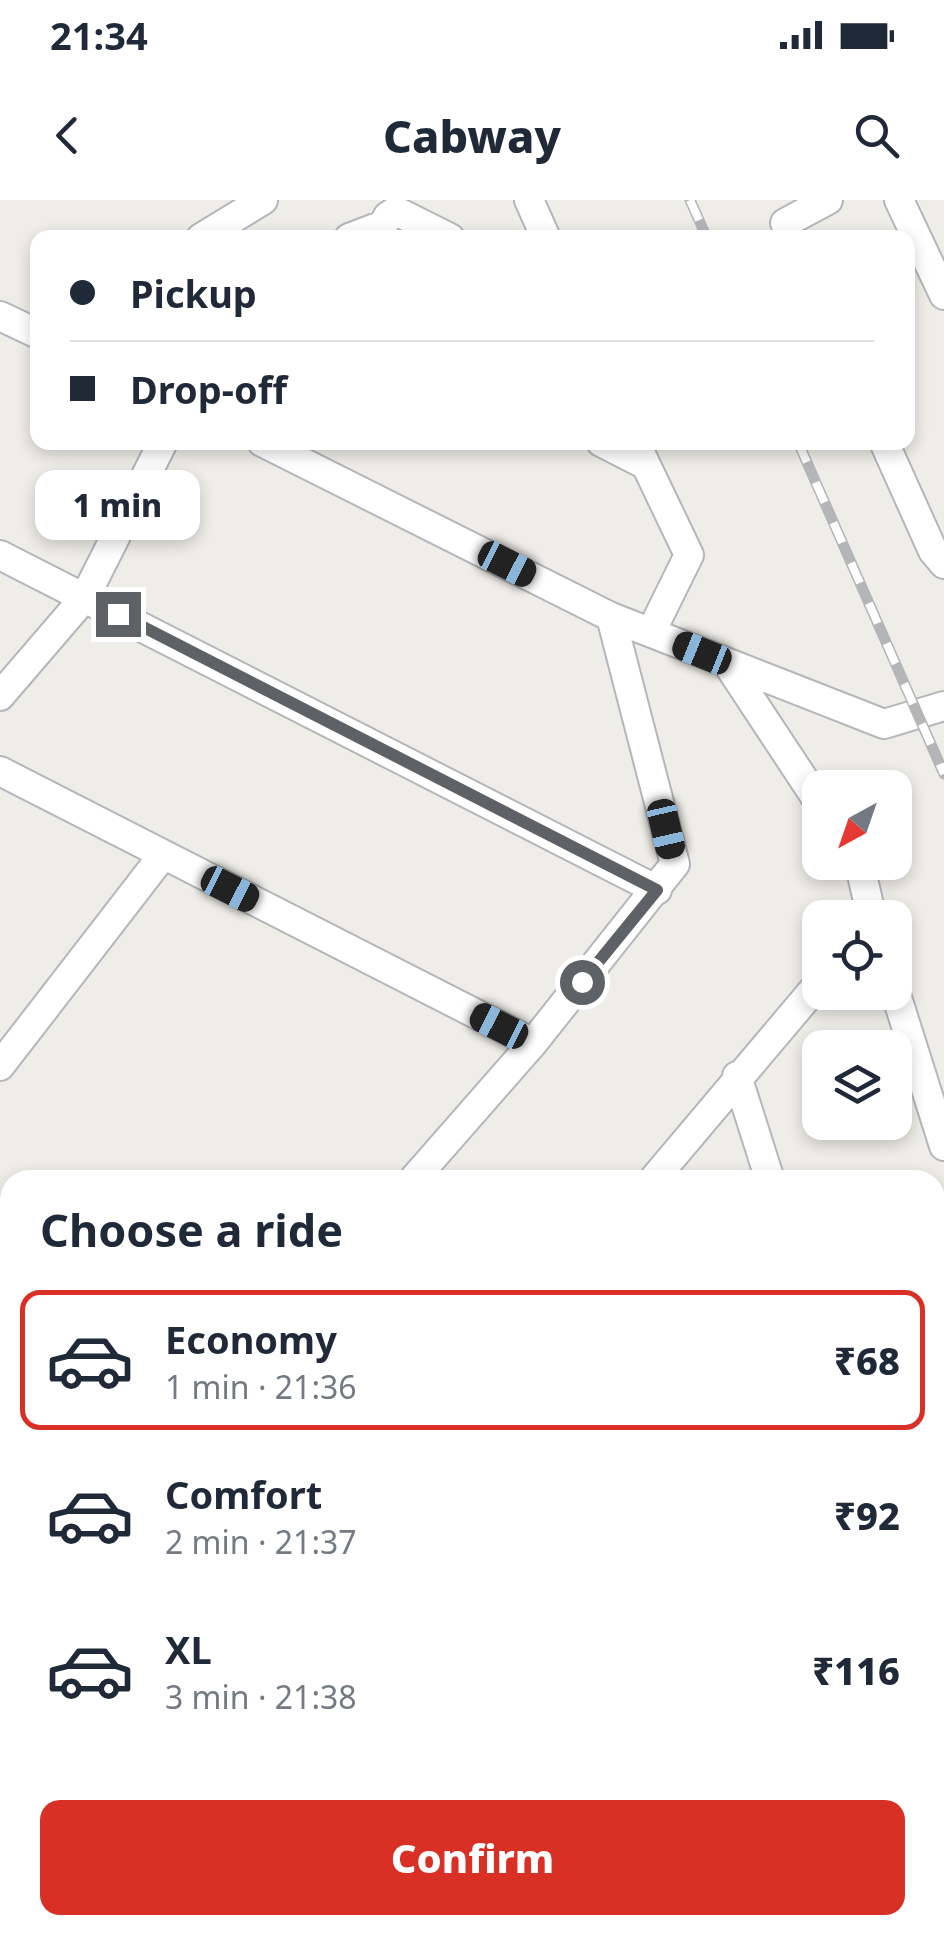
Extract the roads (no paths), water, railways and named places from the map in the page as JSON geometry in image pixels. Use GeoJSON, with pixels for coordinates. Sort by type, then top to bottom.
{"type":"FeatureCollection","features":[{"type":"Feature","properties":{"kind":"street"},"geometry":{"type":"LineString","coordinates":[[214,230],[263,200]]}},
{"type":"Feature","properties":{"kind":"street"},"geometry":{"type":"LineString","coordinates":[[529,200],[542,230]]}},
{"type":"Feature","properties":{"kind":"street"},"geometry":{"type":"LineString","coordinates":[[784,220],[828,200]]}},
{"type":"Feature","properties":{"kind":"street"},"geometry":{"type":"LineString","coordinates":[[899,200],[913,230]]}},
{"type":"Feature","properties":{"kind":"street"},"geometry":{"type":"LineString","coordinates":[[380,230],[396,211],[434,230]]}},
{"type":"Feature","properties":{"kind":"street"},"geometry":{"type":"LineString","coordinates":[[915,233],[944,294]]}},
{"type":"Feature","properties":{"kind":"street"},"geometry":{"type":"LineString","coordinates":[[0,316],[30,330]]}},
{"type":"Feature","properties":{"kind":"street"},"geometry":{"type":"LineString","coordinates":[[0,696],[85,597],[159,450]]}},
{"type":"Feature","properties":{"kind":"street"},"geometry":{"type":"LineString","coordinates":[[278,450],[611,617],[884,724],[944,706]]}},
{"type":"Feature","properties":{"kind":"street"},"geometry":{"type":"LineString","coordinates":[[888,450],[934,551],[944,564]]}},
{"type":"Feature","properties":{"kind":"street"},"geometry":{"type":"LineString","coordinates":[[640,453],[689,555],[651,632]]}},
{"type":"Feature","properties":{"kind":"street"},"geometry":{"type":"LineString","coordinates":[[0,554],[657,890]]}},
{"type":"Feature","properties":{"kind":"street"},"geometry":{"type":"LineString","coordinates":[[421,1170],[533,1044],[674,864],[611,617]]}},
{"type":"Feature","properties":{"kind":"street"},"geometry":{"type":"LineString","coordinates":[[727,663],[802,777]]}},
{"type":"Feature","properties":{"kind":"street"},"geometry":{"type":"LineString","coordinates":[[0,771],[533,1044]]}},
{"type":"Feature","properties":{"kind":"street"},"geometry":{"type":"LineString","coordinates":[[0,1066],[164,854]]}},
{"type":"Feature","properties":{"kind":"street"},"geometry":{"type":"LineString","coordinates":[[661,1170],[802,1002]]}},
{"type":"Feature","properties":{"kind":"street"},"geometry":{"type":"LineString","coordinates":[[901,1010],[944,1146]]}},
{"type":"Feature","properties":{"kind":"street"},"geometry":{"type":"LineString","coordinates":[[737,1076],[767,1170]]}},
{"type":"Feature","properties":{"kind":"railway"},"geometry":{"type":"LineString","coordinates":[[690,200],[703,230]]}},
{"type":"Feature","properties":{"kind":"railway"},"geometry":{"type":"LineString","coordinates":[[802,450],[944,774]]}}]}
